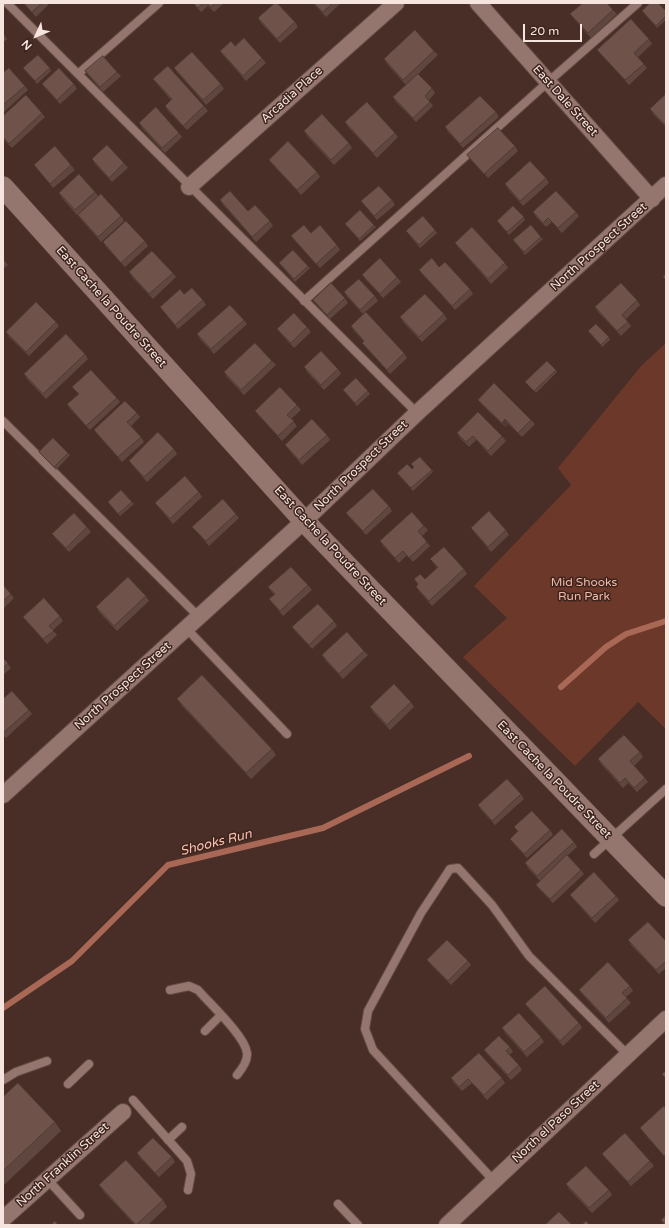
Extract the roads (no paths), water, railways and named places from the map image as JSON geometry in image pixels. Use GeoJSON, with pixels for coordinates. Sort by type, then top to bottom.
{"type":"FeatureCollection","features":[{"type":"Feature","properties":{"kind":"street","name":"Arcadia Place"},"geometry":{"type":"LineString","coordinates":[[189,187],[396,3]]}},
{"type":"Feature","properties":{"kind":"street","name":"East Dale Street"},"geometry":{"type":"LineString","coordinates":[[478,3],[548,82],[661,193]]}},
{"type":"Feature","properties":{"kind":"street","name":"East Cache la Poudre Street"},"geometry":{"type":"LineString","coordinates":[[3,187],[304,521],[666,896]]}},
{"type":"Feature","properties":{"kind":"street","name":"North Prospect Street"},"geometry":{"type":"LineString","coordinates":[[3,796],[304,521],[417,413],[661,193]]}},
{"type":"Feature","properties":{"kind":"street","name":"North el Paso Street"},"geometry":{"type":"LineString","coordinates":[[447,1225],[666,1019]]}},
{"type":"Feature","properties":{"kind":"street","name":"North Franklin Street"},"geometry":{"type":"LineString","coordinates":[[3,1219],[46,1179],[123,1112]]}},
{"type":"Feature","properties":{"kind":"lane"},"geometry":{"type":"LineString","coordinates":[[7,3],[189,187],[417,413]]}},
{"type":"Feature","properties":{"kind":"lane"},"geometry":{"type":"LineString","coordinates":[[78,74],[159,3]]}},
{"type":"Feature","properties":{"kind":"lane"},"geometry":{"type":"LineString","coordinates":[[304,301],[638,3]]}},
{"type":"Feature","properties":{"kind":"lane"},"geometry":{"type":"LineString","coordinates":[[3,421],[199,617]]}},
{"type":"Feature","properties":{"kind":"lane"},"geometry":{"type":"LineString","coordinates":[[186,628],[287,734]]}},
{"type":"Feature","properties":{"kind":"lane"},"geometry":{"type":"LineString","coordinates":[[594,854],[666,788]]}},
{"type":"Feature","properties":{"kind":"lane"},"geometry":{"type":"LineString","coordinates":[[494,1181],[373,1050],[365,1030],[368,1011],[421,913],[450,869],[458,868],[492,905],[529,956],[628,1055]]}},
{"type":"Feature","properties":{"kind":"lane"},"geometry":{"type":"LineString","coordinates":[[170,990],[189,986],[198,990],[243,1040],[247,1054],[244,1066],[237,1075]]}},
{"type":"Feature","properties":{"kind":"lane"},"geometry":{"type":"LineString","coordinates":[[205,1031],[220,1015]]}},
{"type":"Feature","properties":{"kind":"lane"},"geometry":{"type":"LineString","coordinates":[[3,1080],[16,1072],[47,1060]]}},
{"type":"Feature","properties":{"kind":"lane"},"geometry":{"type":"LineString","coordinates":[[68,1084],[89,1064]]}},
{"type":"Feature","properties":{"kind":"lane"},"geometry":{"type":"LineString","coordinates":[[133,1100],[187,1161],[191,1174],[188,1190]]}},
{"type":"Feature","properties":{"kind":"lane"},"geometry":{"type":"LineString","coordinates":[[168,1140],[182,1127]]}},
{"type":"Feature","properties":{"kind":"lane"},"geometry":{"type":"LineString","coordinates":[[46,1179],[80,1215]]}},
{"type":"Feature","properties":{"kind":"lane"},"geometry":{"type":"LineString","coordinates":[[338,1204],[356,1224]]}},
{"type":"Feature","properties":{"kind":"waterway","name":"Shooks Run"},"geometry":{"type":"LineString","coordinates":[[561,687],[606,647],[626,634],[666,621]]}},
{"type":"Feature","properties":{"kind":"waterway","name":"Shooks Run"},"geometry":{"type":"LineString","coordinates":[[3,1008],[72,961],[168,865],[323,828],[469,756]]}},
{"type":"Feature","properties":{"kind":"park label","name":"Mid Shooks Run Park"},"geometry":{"type":"Point","coordinates":[584,590]}}]}
